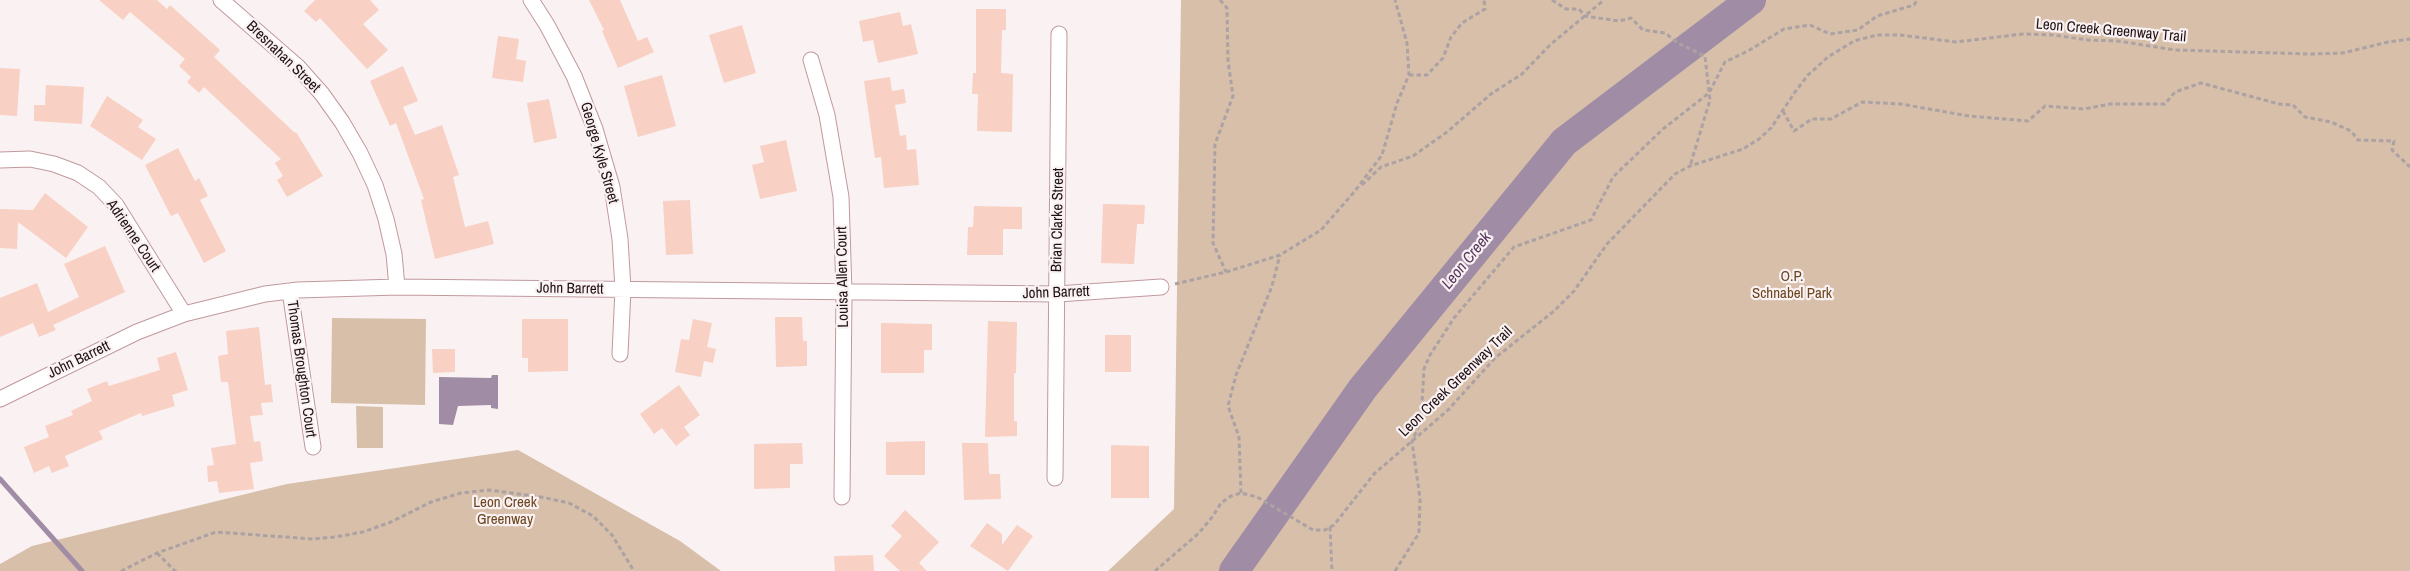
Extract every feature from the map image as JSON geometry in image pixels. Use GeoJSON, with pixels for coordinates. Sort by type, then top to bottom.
{"type":"FeatureCollection","features":[{"type":"Feature","properties":{"kind":"street","name":"Bresnahan Street"},"geometry":{"type":"LineString","coordinates":[[221,0],[298,67],[342,122],[375,185],[394,254],[397,287]]}},
{"type":"Feature","properties":{"kind":"street","name":"George Kyle Street"},"geometry":{"type":"LineString","coordinates":[[531,0],[574,76],[595,129],[612,187],[620,240],[623,289],[620,354]]}},
{"type":"Feature","properties":{"kind":"street","name":"Brian Clarke Street"},"geometry":{"type":"LineString","coordinates":[[1055,478],[1059,34]]}},
{"type":"Feature","properties":{"kind":"street","name":"Louisa Allen Court"},"geometry":{"type":"LineString","coordinates":[[812,60],[827,115],[841,197],[844,293],[842,497]]}},
{"type":"Feature","properties":{"kind":"street","name":"Adrienne Court"},"geometry":{"type":"LineString","coordinates":[[0,160],[30,159],[54,164],[78,173],[99,187],[116,205],[184,314]]}},
{"type":"Feature","properties":{"kind":"street","name":"John Barrett"},"geometry":{"type":"LineString","coordinates":[[0,399],[137,332],[184,314],[290,291],[397,287],[1057,294],[1161,287]]}},
{"type":"Feature","properties":{"kind":"street","name":"Thomas Broughton Court"},"geometry":{"type":"LineString","coordinates":[[290,291],[313,447]]}},
{"type":"Feature","properties":{"kind":"path"},"geometry":{"type":"LineString","coordinates":[[1220,0],[1227,8],[1228,61],[1233,96],[1215,144],[1214,243],[1226,272]]}},
{"type":"Feature","properties":{"kind":"path"},"geometry":{"type":"LineString","coordinates":[[1161,287],[1226,272],[1280,255],[1321,230],[1355,191],[1382,155],[1397,103],[1409,75],[1407,43],[1395,0]]}},
{"type":"Feature","properties":{"kind":"path"},"geometry":{"type":"LineString","coordinates":[[1409,75],[1427,75],[1443,58],[1451,38],[1462,23],[1485,9],[1484,0]]}},
{"type":"Feature","properties":{"kind":"path"},"geometry":{"type":"LineString","coordinates":[[1552,0],[1566,9],[1579,9],[1585,16],[1619,21],[1631,18],[1643,30],[1665,33],[1678,43],[1705,56],[1709,93],[1707,110],[1690,166]]}},
{"type":"Feature","properties":{"kind":"path"},"geometry":{"type":"LineString","coordinates":[[1355,191],[1381,167],[1413,156],[1447,132],[1491,94],[1522,74],[1551,44],[1604,0]]}},
{"type":"Feature","properties":{"kind":"path"},"geometry":{"type":"LineString","coordinates":[[1395,571],[1419,532],[1420,498],[1412,442],[1421,420],[1424,369],[1430,355],[1454,318],[1514,246],[1591,220],[1613,177],[1663,129],[1709,93],[1725,62],[1784,29],[1810,25],[1830,34],[1858,30],[1877,16],[1914,5],[1917,0]]}},
{"type":"Feature","properties":{"kind":"path","name":"Leon Creek Greenway Trail"},"geometry":{"type":"LineString","coordinates":[[1330,527],[1341,518],[1374,474],[1448,410],[1495,358],[1554,311],[1574,291],[1606,244],[1675,174],[1690,166],[1743,149],[1759,139],[1783,111],[1795,92],[1828,57],[1854,41],[1877,35],[1900,35],[1956,42],[2023,34],[2118,41],[2175,50],[2311,54],[2343,53],[2410,39]]}},
{"type":"Feature","properties":{"kind":"path"},"geometry":{"type":"LineString","coordinates":[[1783,111],[1794,132],[1812,118],[1831,119],[1862,102],[1901,104],[1969,116],[2028,121],[2045,106],[2084,109],[2110,104],[2165,104],[2175,92],[2201,83],[2279,104],[2294,105],[2305,117],[2331,122],[2351,131],[2358,140],[2394,141],[2392,150],[2410,167]]}},
{"type":"Feature","properties":{"kind":"path"},"geometry":{"type":"LineString","coordinates":[[1241,493],[1239,437],[1228,406],[1236,375],[1272,286],[1280,255]]}},
{"type":"Feature","properties":{"kind":"path"},"geometry":{"type":"LineString","coordinates":[[121,571],[157,553],[216,532],[313,539],[335,537],[363,532],[392,522],[431,502],[461,493],[489,490],[569,503],[593,516],[612,535],[634,571]]}},
{"type":"Feature","properties":{"kind":"path"},"geometry":{"type":"LineString","coordinates":[[1155,571],[1198,533],[1213,516],[1221,502],[1241,493],[1257,496],[1313,530],[1325,530],[1330,527],[1332,571]]}},
{"type":"Feature","properties":{"kind":"path"},"geometry":{"type":"LineString","coordinates":[[157,553],[175,571],[179,571]]}},
{"type":"Feature","properties":{"kind":"green space","name":"O.P. Schnabel Park"},"geometry":{"type":"Polygon","coordinates":[[[1181,0],[2410,0],[2410,571],[1108,571],[1174,509],[1181,0]]]}},
{"type":"Feature","properties":{"kind":"green space"},"geometry":{"type":"Polygon","coordinates":[[[332,318],[426,319],[425,405],[331,403],[332,318]]]}},
{"type":"Feature","properties":{"kind":"green space"},"geometry":{"type":"Polygon","coordinates":[[[356,406],[383,407],[383,448],[357,448],[356,406]]]}},
{"type":"Feature","properties":{"kind":"green space","name":"Leon Creek Greenway"},"geometry":{"type":"Polygon","coordinates":[[[518,450],[680,541],[721,571],[0,571],[0,564],[32,546],[287,484],[518,450]]]}},
{"type":"Feature","properties":{"kind":"shaded area"},"geometry":{"type":"Polygon","coordinates":[[[492,375],[498,375],[498,409],[491,408],[491,405],[458,406],[453,425],[439,424],[439,377],[491,378],[492,375]]]}},
{"type":"Feature","properties":{"kind":"building"},"geometry":{"type":"Polygon","coordinates":[[[99,0],[157,0],[167,9],[170,5],[220,50],[214,57],[296,132],[323,176],[287,197],[277,180],[283,176],[275,163],[281,159],[204,87],[199,93],[187,82],[191,77],[179,66],[185,59],[130,12],[123,20],[99,0]]]}},
{"type":"Feature","properties":{"kind":"building"},"geometry":{"type":"Polygon","coordinates":[[[315,0],[370,0],[379,10],[363,24],[388,50],[367,69],[320,18],[316,22],[304,11],[315,0]]]}},
{"type":"Feature","properties":{"kind":"building"},"geometry":{"type":"Polygon","coordinates":[[[589,0],[620,0],[638,41],[647,37],[654,52],[618,68],[602,31],[604,30],[589,0]]]}},
{"type":"Feature","properties":{"kind":"building"},"geometry":{"type":"Polygon","coordinates":[[[976,9],[1006,9],[1006,30],[1002,30],[1001,73],[1013,74],[1012,132],[977,131],[978,94],[972,94],[973,73],[976,73],[976,9]]]}},
{"type":"Feature","properties":{"kind":"building"},"geometry":{"type":"Polygon","coordinates":[[[900,12],[903,26],[911,24],[918,54],[878,63],[873,40],[863,42],[859,21],[900,12]]]}},
{"type":"Feature","properties":{"kind":"building"},"geometry":{"type":"Polygon","coordinates":[[[742,25],[756,73],[724,83],[709,35],[742,25]]]}},
{"type":"Feature","properties":{"kind":"building"},"geometry":{"type":"Polygon","coordinates":[[[498,36],[519,39],[516,59],[526,61],[523,82],[492,78],[498,36]]]}},
{"type":"Feature","properties":{"kind":"building"},"geometry":{"type":"Polygon","coordinates":[[[403,66],[418,101],[403,107],[415,135],[442,125],[459,175],[453,177],[465,227],[488,221],[494,244],[435,259],[421,200],[424,199],[396,123],[390,126],[370,81],[403,66]]]}},
{"type":"Feature","properties":{"kind":"building"},"geometry":{"type":"Polygon","coordinates":[[[0,68],[20,69],[17,116],[0,115],[0,68]]]}},
{"type":"Feature","properties":{"kind":"building"},"geometry":{"type":"Polygon","coordinates":[[[662,75],[676,126],[638,137],[624,86],[662,75]]]}},
{"type":"Feature","properties":{"kind":"building"},"geometry":{"type":"Polygon","coordinates":[[[890,77],[892,91],[904,89],[906,103],[895,105],[900,136],[906,135],[907,150],[916,149],[919,185],[884,188],[881,157],[875,158],[864,81],[890,77]]]}},
{"type":"Feature","properties":{"kind":"building"},"geometry":{"type":"Polygon","coordinates":[[[46,85],[84,87],[82,124],[34,121],[34,105],[45,105],[46,85]]]}},
{"type":"Feature","properties":{"kind":"building"},"geometry":{"type":"Polygon","coordinates":[[[107,96],[143,120],[138,127],[156,139],[142,160],[90,126],[107,96]]]}},
{"type":"Feature","properties":{"kind":"building"},"geometry":{"type":"Polygon","coordinates":[[[549,99],[557,138],[534,143],[527,103],[549,99]]]}},
{"type":"Feature","properties":{"kind":"building"},"geometry":{"type":"Polygon","coordinates":[[[786,140],[797,191],[760,199],[752,165],[764,162],[760,146],[786,140]]]}},
{"type":"Feature","properties":{"kind":"building"},"geometry":{"type":"Polygon","coordinates":[[[178,148],[195,181],[199,178],[208,196],[200,200],[226,251],[204,263],[178,213],[171,216],[145,165],[178,148]]]}},
{"type":"Feature","properties":{"kind":"building"},"geometry":{"type":"Polygon","coordinates":[[[45,193],[88,227],[66,258],[18,222],[17,249],[0,248],[0,209],[33,210],[45,193]]]}},
{"type":"Feature","properties":{"kind":"building"},"geometry":{"type":"Polygon","coordinates":[[[690,200],[693,254],[666,255],[663,201],[690,200]]]}},
{"type":"Feature","properties":{"kind":"building"},"geometry":{"type":"Polygon","coordinates":[[[1103,204],[1145,205],[1144,224],[1137,224],[1134,264],[1101,263],[1103,204]]]}},
{"type":"Feature","properties":{"kind":"building"},"geometry":{"type":"Polygon","coordinates":[[[974,206],[1022,207],[1022,229],[1003,229],[1003,255],[967,255],[968,227],[973,227],[974,206]]]}},
{"type":"Feature","properties":{"kind":"building"},"geometry":{"type":"Polygon","coordinates":[[[105,246],[125,292],[53,325],[56,330],[39,337],[33,323],[0,337],[0,298],[37,283],[48,312],[79,297],[64,264],[105,246]]]}},
{"type":"Feature","properties":{"kind":"building"},"geometry":{"type":"Polygon","coordinates":[[[775,317],[802,317],[803,341],[807,341],[807,366],[776,367],[775,317]]]}},
{"type":"Feature","properties":{"kind":"building"},"geometry":{"type":"Polygon","coordinates":[[[522,319],[568,319],[568,371],[528,372],[528,358],[522,358],[522,319]]]}},
{"type":"Feature","properties":{"kind":"building"},"geometry":{"type":"Polygon","coordinates":[[[693,319],[712,323],[707,347],[716,349],[713,363],[704,361],[701,377],[675,372],[681,339],[689,340],[693,319]]]}},
{"type":"Feature","properties":{"kind":"building"},"geometry":{"type":"Polygon","coordinates":[[[988,321],[1017,322],[1014,421],[1017,421],[1017,436],[985,437],[988,321]]]}},
{"type":"Feature","properties":{"kind":"building"},"geometry":{"type":"Polygon","coordinates":[[[881,323],[932,324],[932,350],[924,350],[924,373],[881,373],[881,323]]]}},
{"type":"Feature","properties":{"kind":"building"},"geometry":{"type":"Polygon","coordinates":[[[259,327],[265,385],[271,384],[273,402],[261,403],[263,415],[250,416],[254,442],[260,441],[263,461],[250,463],[254,489],[219,493],[217,481],[208,482],[207,466],[214,465],[211,448],[236,444],[228,382],[221,382],[218,356],[228,354],[226,331],[259,327]]]}},
{"type":"Feature","properties":{"kind":"building"},"geometry":{"type":"Polygon","coordinates":[[[1105,335],[1131,335],[1131,372],[1105,372],[1105,335]]]}},
{"type":"Feature","properties":{"kind":"building"},"geometry":{"type":"Polygon","coordinates":[[[432,349],[455,349],[455,372],[433,373],[432,349]]]}},
{"type":"Feature","properties":{"kind":"building"},"geometry":{"type":"Polygon","coordinates":[[[176,352],[188,390],[172,395],[175,406],[142,416],[141,413],[99,431],[103,439],[65,456],[69,466],[52,473],[49,466],[34,473],[24,447],[49,437],[45,426],[73,415],[71,411],[92,401],[87,389],[107,381],[109,386],[160,370],[157,358],[176,352]]]}},
{"type":"Feature","properties":{"kind":"building"},"geometry":{"type":"Polygon","coordinates":[[[679,385],[700,415],[684,427],[690,435],[676,446],[662,428],[654,434],[640,414],[679,385]]]}},
{"type":"Feature","properties":{"kind":"building"},"geometry":{"type":"Polygon","coordinates":[[[925,441],[925,475],[886,475],[886,442],[925,441]]]}},
{"type":"Feature","properties":{"kind":"building"},"geometry":{"type":"Polygon","coordinates":[[[802,443],[803,464],[790,464],[790,488],[754,489],[754,444],[802,443]]]}},
{"type":"Feature","properties":{"kind":"building"},"geometry":{"type":"Polygon","coordinates":[[[962,443],[988,443],[989,474],[1000,474],[1001,499],[964,500],[962,443]]]}},
{"type":"Feature","properties":{"kind":"building"},"geometry":{"type":"Polygon","coordinates":[[[1111,445],[1149,446],[1149,498],[1111,498],[1111,445]]]}},
{"type":"Feature","properties":{"kind":"building"},"geometry":{"type":"Polygon","coordinates":[[[905,510],[939,542],[919,563],[927,571],[900,571],[884,556],[902,536],[891,526],[905,510]]]}},
{"type":"Feature","properties":{"kind":"building"},"geometry":{"type":"Polygon","coordinates":[[[987,523],[1002,534],[1002,545],[1017,525],[1033,536],[1008,571],[970,546],[987,523]]]}},
{"type":"Feature","properties":{"kind":"building"},"geometry":{"type":"Polygon","coordinates":[[[873,555],[874,571],[835,571],[834,556],[873,555]]]}},
{"type":"Feature","properties":{"kind":"waterway","name":"Leon Creek"},"geometry":{"type":"LineString","coordinates":[[1234,571],[1363,388],[1564,142],[1751,0]]}},
{"type":"Feature","properties":{"kind":"waterway"},"geometry":{"type":"LineString","coordinates":[[0,479],[82,571]]}}]}
